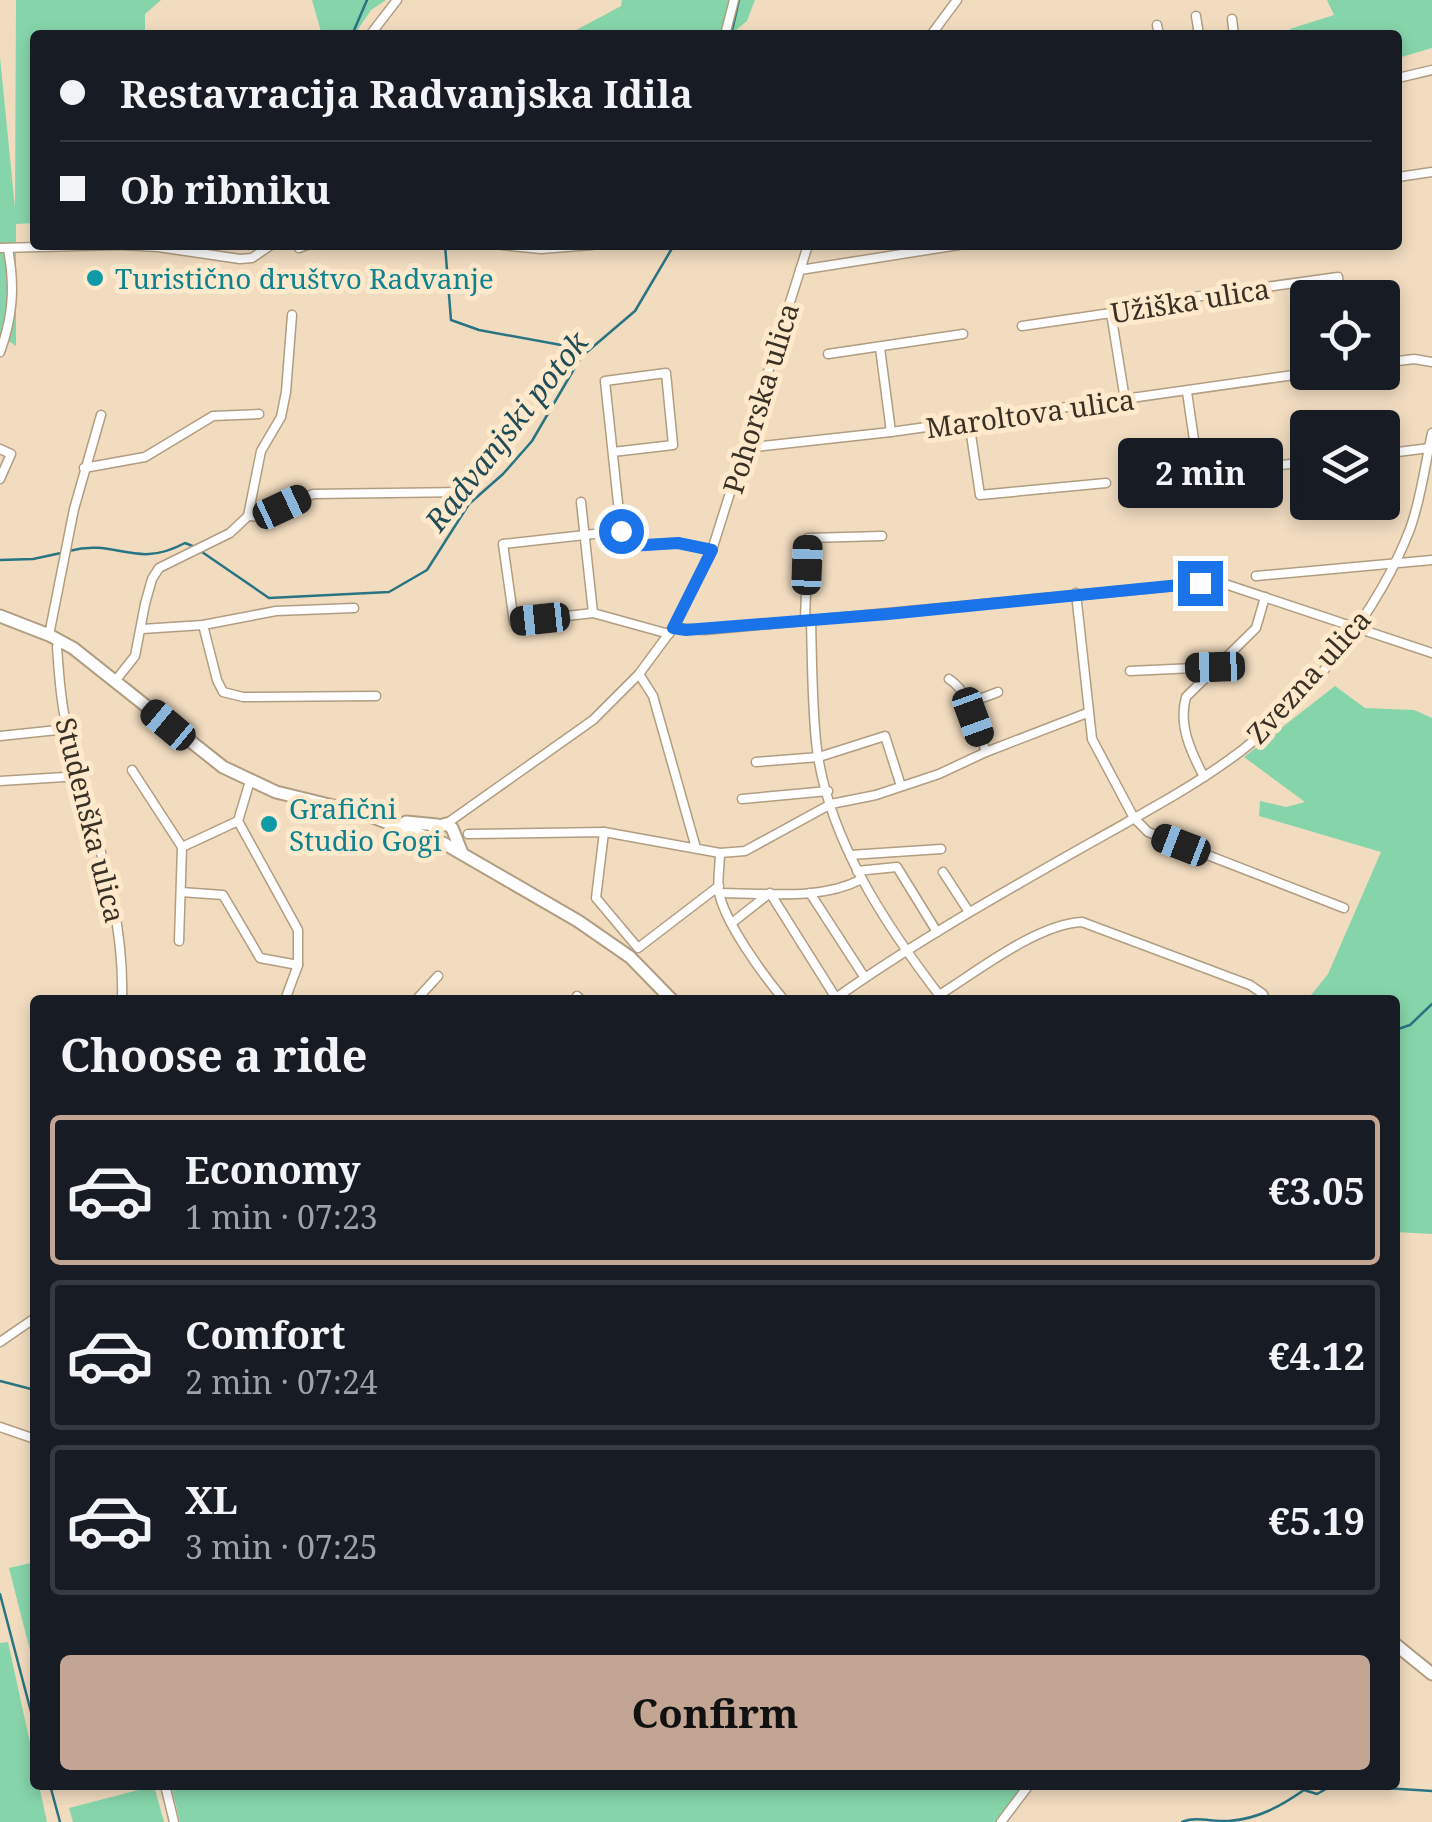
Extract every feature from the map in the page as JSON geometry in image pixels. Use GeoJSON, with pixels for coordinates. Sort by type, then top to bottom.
{"type":"FeatureCollection","features":[{"type":"Feature","properties":{"kind":"street"},"geometry":{"type":"LineString","coordinates":[[374,30],[397,0]]}},
{"type":"Feature","properties":{"kind":"street"},"geometry":{"type":"LineString","coordinates":[[725,30],[734,0]]}},
{"type":"Feature","properties":{"kind":"street"},"geometry":{"type":"LineString","coordinates":[[935,30],[957,0]]}},
{"type":"Feature","properties":{"kind":"street"},"geometry":{"type":"LineString","coordinates":[[1196,16],[1199,30]]}},
{"type":"Feature","properties":{"kind":"street"},"geometry":{"type":"LineString","coordinates":[[1232,19],[1233,30]]}},
{"type":"Feature","properties":{"kind":"street"},"geometry":{"type":"LineString","coordinates":[[1402,77],[1432,70]]}},
{"type":"Feature","properties":{"kind":"street"},"geometry":{"type":"LineString","coordinates":[[1402,177],[1432,172]]}},
{"type":"Feature","properties":{"kind":"street"},"geometry":{"type":"LineString","coordinates":[[0,352],[13,297],[4,249],[30,248]]}},
{"type":"Feature","properties":{"kind":"street"},"geometry":{"type":"LineString","coordinates":[[178,250],[240,259],[252,258],[264,250]]}},
{"type":"Feature","properties":{"kind":"street","name":"Pohorska ulica"},"geometry":{"type":"LineString","coordinates":[[445,833],[461,814],[608,707],[671,631],[712,550],[806,250]]}},
{"type":"Feature","properties":{"kind":"street"},"geometry":{"type":"LineString","coordinates":[[800,270],[927,250]]}},
{"type":"Feature","properties":{"kind":"street","name":"Užiška ulica"},"geometry":{"type":"LineString","coordinates":[[1022,326],[1290,284]]}},
{"type":"Feature","properties":{"kind":"street"},"geometry":{"type":"LineString","coordinates":[[1111,313],[1125,400]]}},
{"type":"Feature","properties":{"kind":"street"},"geometry":{"type":"LineString","coordinates":[[116,680],[135,656],[155,573],[165,563],[230,533],[248,516],[262,451],[280,418],[286,392],[292,315]]}},
{"type":"Feature","properties":{"kind":"street"},"geometry":{"type":"LineString","coordinates":[[828,354],[963,334]]}},
{"type":"Feature","properties":{"kind":"street"},"geometry":{"type":"LineString","coordinates":[[880,348],[891,432]]}},
{"type":"Feature","properties":{"kind":"street"},"geometry":{"type":"LineString","coordinates":[[1400,361],[1432,362]]}},
{"type":"Feature","properties":{"kind":"street"},"geometry":{"type":"LineString","coordinates":[[613,452],[672,445],[666,374],[604,381],[621,531],[629,546],[678,543],[712,550]]}},
{"type":"Feature","properties":{"kind":"street","name":"Maroltova ulica"},"geometry":{"type":"LineString","coordinates":[[745,448],[891,432],[1290,376]]}},
{"type":"Feature","properties":{"kind":"street"},"geometry":{"type":"LineString","coordinates":[[1188,392],[1199,474],[1290,464]]}},
{"type":"Feature","properties":{"kind":"street","name":"Studenška ulica"},"geometry":{"type":"LineString","coordinates":[[100,414],[84,468],[54,637],[67,729],[115,901],[122,947],[122,995]]}},
{"type":"Feature","properties":{"kind":"street"},"geometry":{"type":"LineString","coordinates":[[84,468],[145,457],[214,416],[259,414]]}},
{"type":"Feature","properties":{"kind":"street"},"geometry":{"type":"LineString","coordinates":[[969,420],[980,495],[1106,483]]}},
{"type":"Feature","properties":{"kind":"street","name":"Zvezna ulica"},"geometry":{"type":"LineString","coordinates":[[841,995],[969,912],[1204,777],[1243,749],[1288,708],[1358,628],[1395,563],[1416,511],[1432,433]]}},
{"type":"Feature","properties":{"kind":"street"},"geometry":{"type":"LineString","coordinates":[[1400,452],[1429,448]]}},
{"type":"Feature","properties":{"kind":"street"},"geometry":{"type":"LineString","coordinates":[[0,449],[11,454],[0,479]]}},
{"type":"Feature","properties":{"kind":"street"},"geometry":{"type":"LineString","coordinates":[[248,516],[262,516],[313,494],[466,492]]}},
{"type":"Feature","properties":{"kind":"street"},"geometry":{"type":"LineString","coordinates":[[581,502],[593,613]]}},
{"type":"Feature","properties":{"kind":"street"},"geometry":{"type":"LineString","coordinates":[[621,531],[503,544],[514,622],[593,613],[671,631],[704,630],[1208,583],[1228,585],[1432,654]]}},
{"type":"Feature","properties":{"kind":"street"},"geometry":{"type":"LineString","coordinates":[[882,536],[808,538],[808,619],[819,757],[831,804],[860,875],[906,950],[940,995]]}},
{"type":"Feature","properties":{"kind":"street"},"geometry":{"type":"LineString","coordinates":[[1256,576],[1432,560]]}},
{"type":"Feature","properties":{"kind":"street"},"geometry":{"type":"LineString","coordinates":[[1076,593],[1092,739],[1134,818],[1148,832],[1344,908]]}},
{"type":"Feature","properties":{"kind":"street"},"geometry":{"type":"LineString","coordinates":[[1204,777],[1192,753],[1183,709],[1193,687],[1256,628],[1265,597]]}},
{"type":"Feature","properties":{"kind":"street"},"geometry":{"type":"LineString","coordinates":[[142,629],[203,625],[276,611],[354,608]]}},
{"type":"Feature","properties":{"kind":"street"},"geometry":{"type":"LineString","coordinates":[[0,616],[54,637],[116,680],[195,748],[250,781],[276,792],[445,833],[462,854],[578,920],[630,957],[667,995]]}},
{"type":"Feature","properties":{"kind":"street"},"geometry":{"type":"LineString","coordinates":[[203,625],[223,692],[243,697],[376,696]]}},
{"type":"Feature","properties":{"kind":"street"},"geometry":{"type":"LineString","coordinates":[[1130,671],[1215,667]]}},
{"type":"Feature","properties":{"kind":"street"},"geometry":{"type":"LineString","coordinates":[[639,674],[653,696],[696,848]]}},
{"type":"Feature","properties":{"kind":"street"},"geometry":{"type":"LineString","coordinates":[[949,679],[961,687],[986,752]]}},
{"type":"Feature","properties":{"kind":"street"},"geometry":{"type":"LineString","coordinates":[[969,703],[998,692]]}},
{"type":"Feature","properties":{"kind":"street"},"geometry":{"type":"LineString","coordinates":[[468,834],[604,832],[720,852],[745,851],[831,804],[876,796],[939,774],[1087,712]]}},
{"type":"Feature","properties":{"kind":"street"},"geometry":{"type":"LineString","coordinates":[[0,736],[67,729]]}},
{"type":"Feature","properties":{"kind":"street"},"geometry":{"type":"LineString","coordinates":[[756,762],[819,757],[885,736],[901,786]]}},
{"type":"Feature","properties":{"kind":"street"},"geometry":{"type":"LineString","coordinates":[[132,770],[182,847],[179,941]]}},
{"type":"Feature","properties":{"kind":"street"},"geometry":{"type":"LineString","coordinates":[[0,781],[81,776]]}},
{"type":"Feature","properties":{"kind":"street"},"geometry":{"type":"LineString","coordinates":[[250,781],[238,822],[298,930],[298,965],[286,995]]}},
{"type":"Feature","properties":{"kind":"street"},"geometry":{"type":"LineString","coordinates":[[742,799],[828,792]]}},
{"type":"Feature","properties":{"kind":"street"},"geometry":{"type":"LineString","coordinates":[[182,847],[238,822]]}},
{"type":"Feature","properties":{"kind":"street"},"geometry":{"type":"LineString","coordinates":[[604,832],[596,898],[638,948],[719,890],[810,893],[842,889],[860,875],[897,867],[937,932]]}},
{"type":"Feature","properties":{"kind":"street"},"geometry":{"type":"LineString","coordinates":[[850,855],[941,849]]}},
{"type":"Feature","properties":{"kind":"street"},"geometry":{"type":"LineString","coordinates":[[720,852],[719,890],[725,912],[780,995]]}},
{"type":"Feature","properties":{"kind":"street"},"geometry":{"type":"LineString","coordinates":[[943,872],[969,912]]}},
{"type":"Feature","properties":{"kind":"street"},"geometry":{"type":"LineString","coordinates":[[181,892],[223,895],[260,958],[298,965]]}},
{"type":"Feature","properties":{"kind":"street"},"geometry":{"type":"LineString","coordinates":[[733,922],[770,893]]}},
{"type":"Feature","properties":{"kind":"street"},"geometry":{"type":"LineString","coordinates":[[770,893],[833,995]]}},
{"type":"Feature","properties":{"kind":"street"},"geometry":{"type":"LineString","coordinates":[[810,893],[865,978]]}},
{"type":"Feature","properties":{"kind":"street"},"geometry":{"type":"LineString","coordinates":[[944,995],[1044,931],[1082,922],[1250,985],[1263,995]]}},
{"type":"Feature","properties":{"kind":"street"},"geometry":{"type":"LineString","coordinates":[[421,995],[438,976]]}},
{"type":"Feature","properties":{"kind":"street"},"geometry":{"type":"LineString","coordinates":[[0,1342],[30,1321]]}},
{"type":"Feature","properties":{"kind":"street"},"geometry":{"type":"LineString","coordinates":[[0,1428],[30,1437]]}},
{"type":"Feature","properties":{"kind":"street"},"geometry":{"type":"LineString","coordinates":[[1400,1648],[1432,1674]]}},
{"type":"Feature","properties":{"kind":"street"},"geometry":{"type":"LineString","coordinates":[[165,1790],[174,1822]]}},
{"type":"Feature","properties":{"kind":"street"},"geometry":{"type":"LineString","coordinates":[[1001,1822],[1025,1790]]}},
{"type":"Feature","properties":{"kind":"green space"},"geometry":{"type":"Polygon","coordinates":[[[16,0],[161,0],[145,14],[145,30],[30,30],[30,223],[16,224],[16,346],[0,335],[0,57],[15,208],[16,0]]]}},
{"type":"Feature","properties":{"kind":"green space"},"geometry":{"type":"Polygon","coordinates":[[[312,0],[386,0],[371,10],[357,30],[321,30],[312,0]]]}},
{"type":"Feature","properties":{"kind":"green space"},"geometry":{"type":"Polygon","coordinates":[[[622,0],[755,0],[747,21],[736,30],[576,30],[621,6],[622,0]]]}},
{"type":"Feature","properties":{"kind":"green space"},"geometry":{"type":"Polygon","coordinates":[[[1327,0],[1432,0],[1432,48],[1402,57],[1402,30],[1290,29],[1334,15],[1327,0]]]}},
{"type":"Feature","properties":{"kind":"green space"},"geometry":{"type":"Polygon","coordinates":[[[1335,686],[1365,708],[1414,710],[1432,718],[1432,1234],[1400,1232],[1400,995],[1311,995],[1328,974],[1381,852],[1259,816],[1260,801],[1286,807],[1305,802],[1244,757],[1335,686]]]}},
{"type":"Feature","properties":{"kind":"green space"},"geometry":{"type":"Polygon","coordinates":[[[30,1563],[30,1650],[9,1568],[30,1563]]]}},
{"type":"Feature","properties":{"kind":"green space"},"geometry":{"type":"Polygon","coordinates":[[[8,1642],[30,1743],[30,1790],[40,1790],[47,1822],[0,1822],[0,1643],[8,1642]]]}},
{"type":"Feature","properties":{"kind":"green space"},"geometry":{"type":"Polygon","coordinates":[[[139,1790],[155,1790],[164,1822],[73,1822],[69,1808],[139,1790]]]}},
{"type":"Feature","properties":{"kind":"green space"},"geometry":{"type":"Polygon","coordinates":[[[172,1790],[1032,1790],[1003,1822],[180,1822],[172,1790]]]}},
{"type":"Feature","properties":{"kind":"waterway"},"geometry":{"type":"LineString","coordinates":[[354,30],[367,0]]}},
{"type":"Feature","properties":{"kind":"waterway","name":"Radvanjski potok"},"geometry":{"type":"LineString","coordinates":[[732,30],[739,0]]}},
{"type":"Feature","properties":{"kind":"waterway"},"geometry":{"type":"LineString","coordinates":[[445,250],[451,320],[479,330],[572,347]]}},
{"type":"Feature","properties":{"kind":"waterway","name":"Radvanjski potok"},"geometry":{"type":"LineString","coordinates":[[202,552],[269,598],[389,592],[427,570],[469,504],[532,441],[581,357],[635,311],[671,250]]}},
{"type":"Feature","properties":{"kind":"waterway","name":"Radvanjski potok"},"geometry":{"type":"LineString","coordinates":[[69,551],[101,548],[152,554],[185,543],[195,547]]}},
{"type":"Feature","properties":{"kind":"waterway","name":"Radvanjski potok"},"geometry":{"type":"LineString","coordinates":[[0,560],[61,553]]}},
{"type":"Feature","properties":{"kind":"waterway"},"geometry":{"type":"LineString","coordinates":[[1400,1028],[1410,1025],[1432,1004]]}},
{"type":"Feature","properties":{"kind":"waterway"},"geometry":{"type":"LineString","coordinates":[[0,1381],[30,1389]]}},
{"type":"Feature","properties":{"kind":"waterway"},"geometry":{"type":"LineString","coordinates":[[0,1594],[30,1708]]}},
{"type":"Feature","properties":{"kind":"waterway"},"geometry":{"type":"LineString","coordinates":[[1400,1789],[1432,1791]]}},
{"type":"Feature","properties":{"kind":"waterway"},"geometry":{"type":"LineString","coordinates":[[51,1790],[60,1822]]}},
{"type":"Feature","properties":{"kind":"waterway"},"geometry":{"type":"LineString","coordinates":[[1182,1822],[1250,1818],[1304,1790]]}},
{"type":"Feature","properties":{"kind":"waterway"},"geometry":{"type":"LineString","coordinates":[[1304,1790],[1317,1794],[1324,1790]]}},
{"type":"Feature","properties":{"kind":"place","name":"Turistično društvo Radvanje"},"geometry":{"type":"Point","coordinates":[95,278]}},
{"type":"Feature","properties":{"kind":"place","name":"Grafični Studio Gogi"},"geometry":{"type":"Point","coordinates":[269,824]}},
{"type":"Feature","properties":{"kind":"route"},"geometry":{"type":"LineString","coordinates":[[621,531],[624,542],[636,548],[678,543],[712,550],[673,628],[686,630],[1200,583]]}}]}
